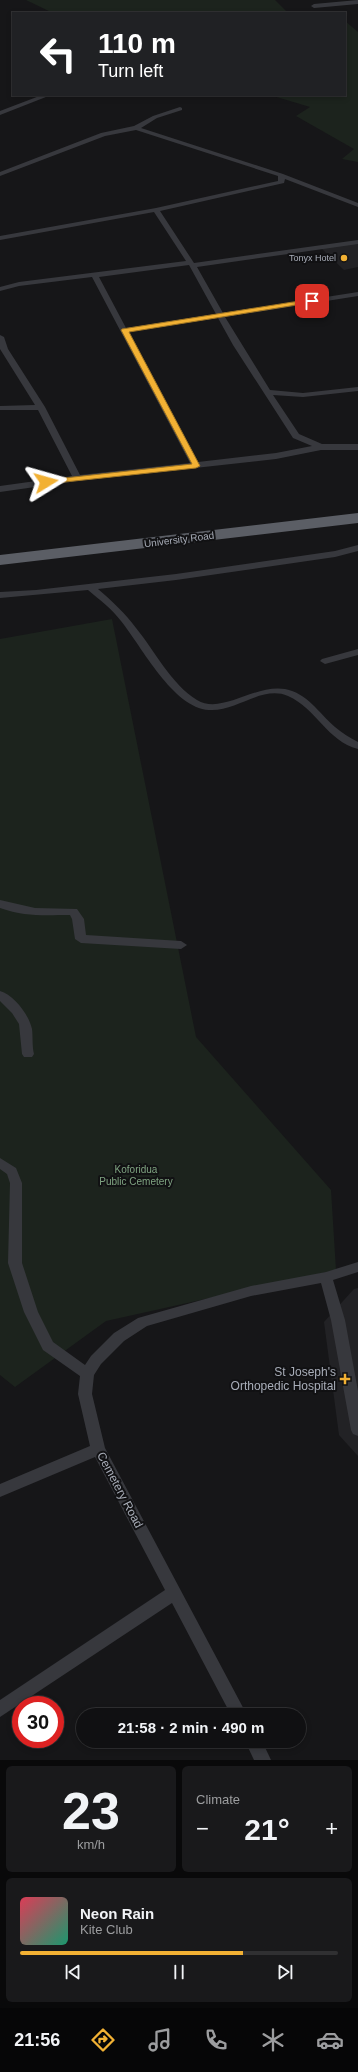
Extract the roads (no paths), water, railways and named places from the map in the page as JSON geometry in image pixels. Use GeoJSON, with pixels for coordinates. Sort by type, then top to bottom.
{"type":"FeatureCollection","features":[{"type":"Feature","properties":{"kind":"highway","name":"University Road"},"geometry":{"type":"LineString","coordinates":[[0,560],[358,518]]}},
{"type":"Feature","properties":{"kind":"highway","name":"University Road"},"geometry":{"type":"LineString","coordinates":[[0,570],[358,529]]}},
{"type":"Feature","properties":{"kind":"street"},"geometry":{"type":"LineString","coordinates":[[314,6],[358,2]]}},
{"type":"Feature","properties":{"kind":"street"},"geometry":{"type":"LineString","coordinates":[[0,113],[45,96]]}},
{"type":"Feature","properties":{"kind":"street"},"geometry":{"type":"LineString","coordinates":[[0,174],[103,134],[136,128],[155,117],[180,109]]}},
{"type":"Feature","properties":{"kind":"street"},"geometry":{"type":"LineString","coordinates":[[136,128],[281,174],[358,206]]}},
{"type":"Feature","properties":{"kind":"street"},"geometry":{"type":"LineString","coordinates":[[0,164],[9,170]]}},
{"type":"Feature","properties":{"kind":"street"},"geometry":{"type":"LineString","coordinates":[[0,238],[156,210],[264,187],[282,182],[281,174]]}},
{"type":"Feature","properties":{"kind":"street"},"geometry":{"type":"LineString","coordinates":[[156,210],[192,264],[237,345],[296,436],[321,447]]}},
{"type":"Feature","properties":{"kind":"street"},"geometry":{"type":"LineString","coordinates":[[0,289],[19,284],[192,264],[358,242]]}},
{"type":"Feature","properties":{"kind":"street"},"geometry":{"type":"LineString","coordinates":[[94,275],[125,330],[196,466]]}},
{"type":"Feature","properties":{"kind":"street"},"geometry":{"type":"LineString","coordinates":[[125,330],[358,294]]}},
{"type":"Feature","properties":{"kind":"street"},"geometry":{"type":"LineString","coordinates":[[0,337],[4,349],[41,407],[77,478]]}},
{"type":"Feature","properties":{"kind":"street"},"geometry":{"type":"LineString","coordinates":[[268,392],[304,395],[358,389]]}},
{"type":"Feature","properties":{"kind":"street"},"geometry":{"type":"LineString","coordinates":[[0,408],[41,407]]}},
{"type":"Feature","properties":{"kind":"street"},"geometry":{"type":"LineString","coordinates":[[0,489],[77,478],[276,456],[321,447],[358,447]]}},
{"type":"Feature","properties":{"kind":"street"},"geometry":{"type":"LineString","coordinates":[[0,595],[36,593],[176,577],[335,554],[358,548]]}},
{"type":"Feature","properties":{"kind":"street"},"geometry":{"type":"LineString","coordinates":[[90,586],[126,620],[185,696],[200,706],[234,705],[259,692],[284,692],[297,697],[337,734],[358,746]]}},
{"type":"Feature","properties":{"kind":"street"},"geometry":{"type":"LineString","coordinates":[[326,661],[358,652]]}},
{"type":"Feature","properties":{"kind":"street"},"geometry":{"type":"LineString","coordinates":[[0,904],[8,908],[38,912],[73,912],[78,919],[81,939],[181,945]]}},
{"type":"Feature","properties":{"kind":"street"},"geometry":{"type":"LineString","coordinates":[[0,995],[18,1011],[25,1024],[25,1046],[28,1054]]}},
{"type":"Feature","properties":{"kind":"street"},"geometry":{"type":"LineString","coordinates":[[0,1163],[12,1171],[16,1183],[15,1263],[31,1312],[48,1346],[87,1374]]}},
{"type":"Feature","properties":{"kind":"street","name":"Cemetery Road"},"geometry":{"type":"LineString","coordinates":[[235,1708],[98,1449],[85,1394],[87,1374],[96,1360],[119,1337],[143,1322],[251,1291],[326,1277],[358,1267]]}},
{"type":"Feature","properties":{"kind":"street"},"geometry":{"type":"LineString","coordinates":[[326,1277],[338,1320],[358,1430]]}},
{"type":"Feature","properties":{"kind":"street"},"geometry":{"type":"LineString","coordinates":[[0,1491],[33,1475],[98,1449]]}},
{"type":"Feature","properties":{"kind":"street"},"geometry":{"type":"LineString","coordinates":[[0,1709],[174,1593]]}},
{"type":"Feature","properties":{"kind":"street"},"geometry":{"type":"LineString","coordinates":[[257,1748],[263,1760]]}},
{"type":"Feature","properties":{"kind":"place","name":"Tonyx Hotel"},"geometry":{"type":"Point","coordinates":[344,258]}},
{"type":"Feature","properties":{"kind":"place","name":"St Joseph's Orthopedic Hospital"},"geometry":{"type":"Point","coordinates":[345,1379]}},
{"type":"Feature","properties":{"kind":"park label","name":"Koforidua Public Cemetery"},"geometry":{"type":"Point","coordinates":[136,1174]}}]}
